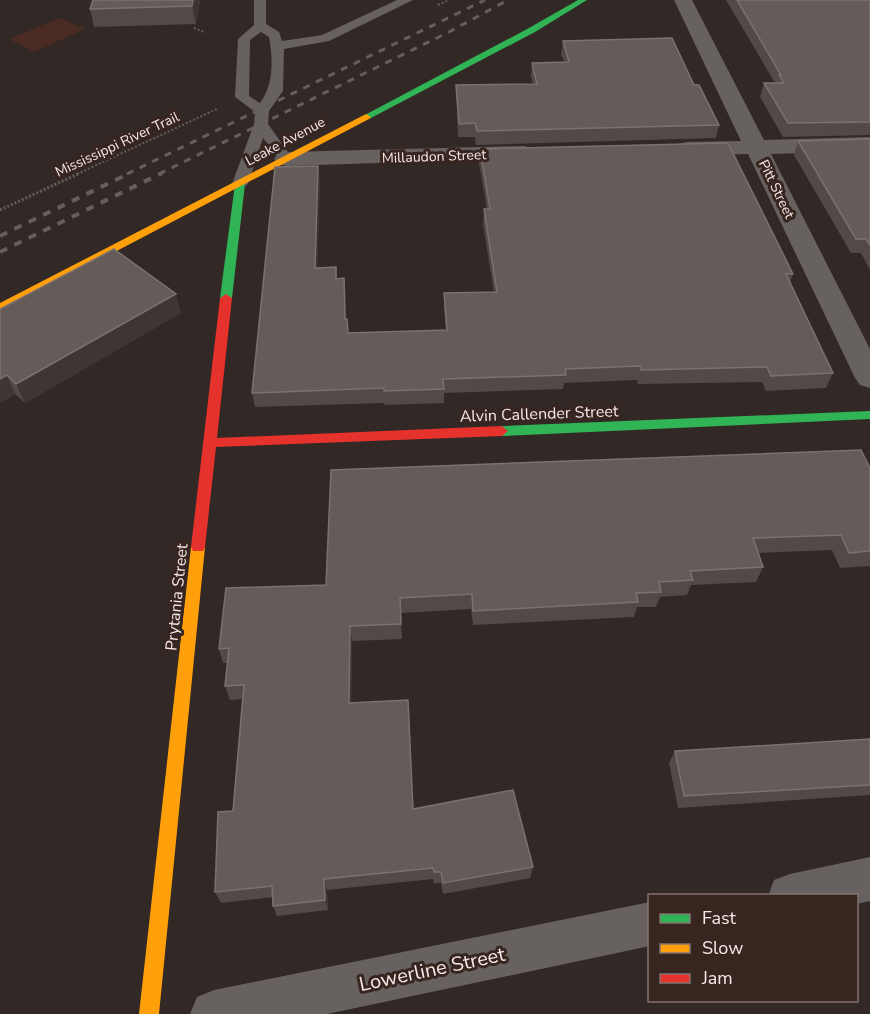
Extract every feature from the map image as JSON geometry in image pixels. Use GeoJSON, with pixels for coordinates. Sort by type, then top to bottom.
{"type":"FeatureCollection","features":[{"type":"Feature","properties":{"kind":"street","name":"Leake Avenue"},"geometry":{"type":"LineString","coordinates":[[0,308],[532,30],[583,0]]}},
{"type":"Feature","properties":{"kind":"street","name":"Pitt Street"},"geometry":{"type":"LineString","coordinates":[[683,0],[870,378]]}},
{"type":"Feature","properties":{"kind":"street"},"geometry":{"type":"LineString","coordinates":[[663,150],[870,144]]}},
{"type":"Feature","properties":{"kind":"street","name":"Millaudon Street"},"geometry":{"type":"LineString","coordinates":[[286,159],[545,153]]}},
{"type":"Feature","properties":{"kind":"street","name":"Prytania Street"},"geometry":{"type":"LineString","coordinates":[[149,1014],[209,443],[240,184]]}},
{"type":"Feature","properties":{"kind":"street","name":"Alvin Callender Street"},"geometry":{"type":"LineString","coordinates":[[209,443],[870,415]]}},
{"type":"Feature","properties":{"kind":"street"},"geometry":{"type":"LineString","coordinates":[[799,894],[870,879]]}},
{"type":"Feature","properties":{"kind":"street","name":"Lowerline Street"},"geometry":{"type":"LineString","coordinates":[[214,1014],[648,924]]}},
{"type":"Feature","properties":{"kind":"lane"},"geometry":{"type":"LineString","coordinates":[[260,0],[260,26]]}},
{"type":"Feature","properties":{"kind":"lane"},"geometry":{"type":"LineString","coordinates":[[277,46],[325,38],[407,0]]}},
{"type":"Feature","properties":{"kind":"lane"},"geometry":{"type":"LineString","coordinates":[[240,184],[262,117],[276,92],[277,46],[275,35],[260,26]]}},
{"type":"Feature","properties":{"kind":"lane"},"geometry":{"type":"LineString","coordinates":[[260,26],[244,39],[242,97],[262,117],[286,159]]}},
{"type":"Feature","properties":{"kind":"path"},"geometry":{"type":"LineString","coordinates":[[194,28],[204,32]]}},
{"type":"Feature","properties":{"kind":"path","name":"Mississippi River Trail"},"geometry":{"type":"LineString","coordinates":[[0,210],[242,97]]}},
{"type":"Feature","properties":{"kind":"shaded area"},"geometry":{"type":"Polygon","coordinates":[[[60,18],[85,29],[34,52],[9,39],[60,18]]]}},
{"type":"Feature","properties":{"kind":"building"},"geometry":{"type":"Polygon","coordinates":[[[93,0],[193,0],[192,6],[90,9],[93,0]]]}},
{"type":"Feature","properties":{"kind":"building"},"geometry":{"type":"Polygon","coordinates":[[[737,0],[870,0],[870,122],[788,123],[764,83],[784,83],[779,75],[781,75],[737,0]]]}},
{"type":"Feature","properties":{"kind":"building"},"geometry":{"type":"Polygon","coordinates":[[[672,38],[694,85],[699,85],[719,125],[477,131],[475,123],[459,124],[456,85],[537,84],[532,63],[569,62],[563,41],[672,38]]]}},
{"type":"Feature","properties":{"kind":"building"},"geometry":{"type":"Polygon","coordinates":[[[870,139],[870,245],[866,239],[856,239],[798,141],[870,139]]]}},
{"type":"Feature","properties":{"kind":"building"},"geometry":{"type":"Polygon","coordinates":[[[728,143],[793,274],[786,274],[833,373],[771,376],[767,367],[641,370],[640,366],[565,369],[566,375],[443,379],[444,389],[384,391],[384,388],[252,393],[275,167],[318,166],[315,268],[336,267],[336,279],[344,278],[345,319],[347,319],[348,333],[447,330],[444,293],[497,292],[484,209],[490,209],[480,149],[728,143]]]}},
{"type":"Feature","properties":{"kind":"building"},"geometry":{"type":"Polygon","coordinates":[[[114,249],[176,294],[16,384],[7,375],[0,379],[0,309],[114,249]]]}},
{"type":"Feature","properties":{"kind":"building"},"geometry":{"type":"Polygon","coordinates":[[[861,450],[870,468],[870,551],[849,553],[841,535],[753,538],[763,567],[690,571],[693,580],[659,582],[661,592],[636,593],[638,602],[473,611],[472,594],[400,598],[401,624],[350,626],[349,703],[408,700],[413,809],[513,790],[533,867],[443,883],[441,872],[434,872],[433,868],[324,879],[325,900],[273,906],[272,886],[215,892],[218,812],[233,811],[244,685],[225,686],[229,648],[219,649],[226,588],[326,585],[331,470],[861,450]]]}},
{"type":"Feature","properties":{"kind":"building"},"geometry":{"type":"Polygon","coordinates":[[[870,739],[870,785],[684,796],[675,751],[870,739]]]}},
{"type":"Feature","properties":{"kind":"railway"},"geometry":{"type":"LineString","coordinates":[[127,174],[485,0]]}},
{"type":"Feature","properties":{"kind":"railway"},"geometry":{"type":"LineString","coordinates":[[159,174],[449,32],[508,0]]}},
{"type":"Feature","properties":{"kind":"railway"},"geometry":{"type":"LineString","coordinates":[[0,236],[130,173]]}},
{"type":"Feature","properties":{"kind":"railway"},"geometry":{"type":"LineString","coordinates":[[0,252],[162,173]]}},
{"type":"Feature","properties":{"kind":"traffic: fast"},"geometry":{"type":"LineString","coordinates":[[366,117],[532,30],[583,0]]}},
{"type":"Feature","properties":{"kind":"traffic: fast"},"geometry":{"type":"LineString","coordinates":[[226,298],[240,184]]}},
{"type":"Feature","properties":{"kind":"traffic: fast"},"geometry":{"type":"LineString","coordinates":[[502,431],[870,415]]}},
{"type":"Feature","properties":{"kind":"traffic: slow"},"geometry":{"type":"LineString","coordinates":[[0,308],[366,117]]}},
{"type":"Feature","properties":{"kind":"traffic: slow"},"geometry":{"type":"LineString","coordinates":[[149,1014],[198,547]]}},
{"type":"Feature","properties":{"kind":"traffic: jam"},"geometry":{"type":"LineString","coordinates":[[198,547],[226,298]]}},
{"type":"Feature","properties":{"kind":"traffic: jam"},"geometry":{"type":"LineString","coordinates":[[209,443],[502,431]]}}]}
